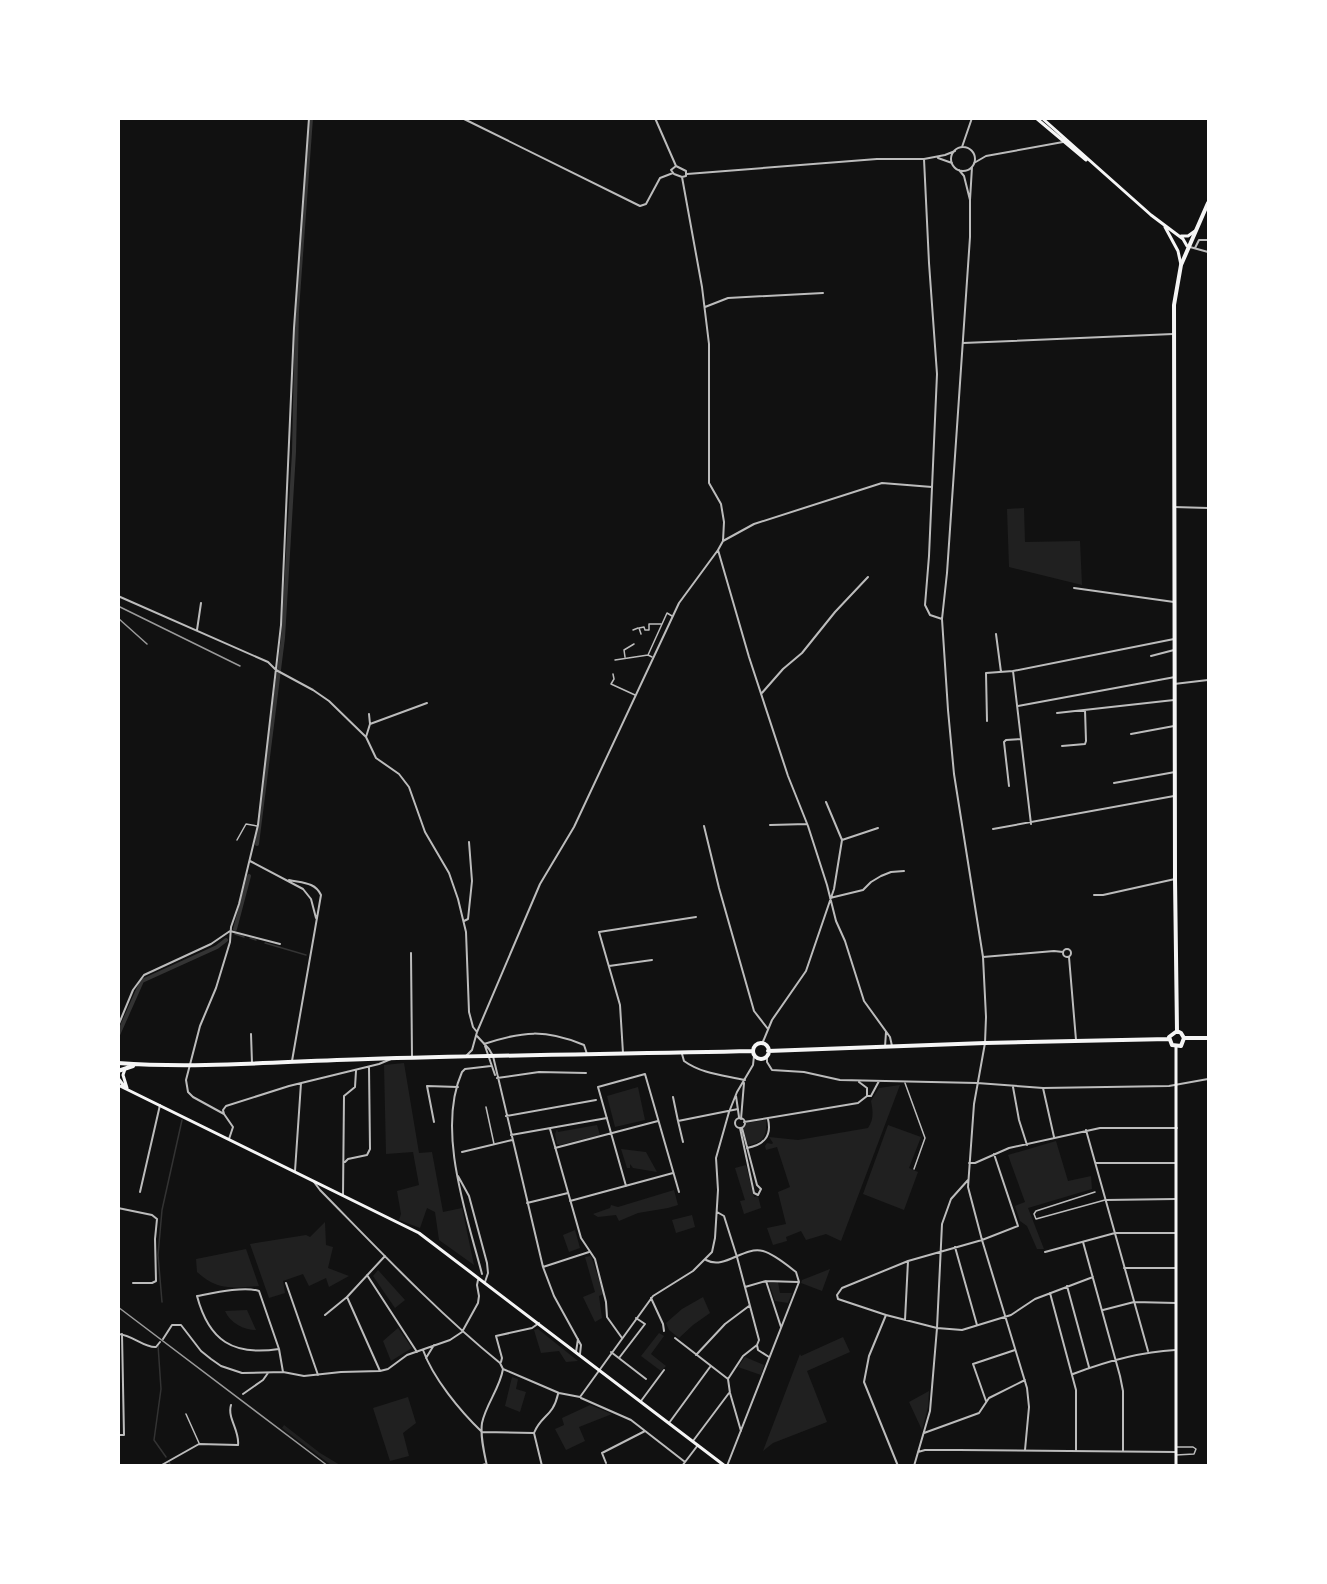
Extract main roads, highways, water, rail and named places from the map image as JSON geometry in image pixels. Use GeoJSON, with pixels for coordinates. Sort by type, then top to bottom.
{"type":"FeatureCollection","features":[{"type":"Feature","properties":{"kind":"main road"},"geometry":{"type":"LineString","coordinates":[[1036,118],[1095,166]]}},
{"type":"Feature","properties":{"kind":"main road"},"geometry":{"type":"LineString","coordinates":[[1043,119],[1179,236],[1187,246]]}},
{"type":"Feature","properties":{"kind":"main road"},"geometry":{"type":"LineString","coordinates":[[1177,1031],[1174,879],[1175,291],[1180,265],[1187,246],[1209,203]]}},
{"type":"Feature","properties":{"kind":"main road"},"geometry":{"type":"LineString","coordinates":[[1164,225],[1180,257],[1180,265]]}},
{"type":"Feature","properties":{"kind":"main road"},"geometry":{"type":"LineString","coordinates":[[1179,236],[1188,236],[1195,231]]}},
{"type":"Feature","properties":{"kind":"main road"},"geometry":{"type":"LineString","coordinates":[[1174,244],[1181,247],[1187,246]]}},
{"type":"Feature","properties":{"kind":"main road"},"geometry":{"type":"LineString","coordinates":[[1177,1031],[1184,1038]]}},
{"type":"Feature","properties":{"kind":"main road"},"geometry":{"type":"LineString","coordinates":[[1176,1047],[1170,1044],[1169,1039],[1170,1035],[1177,1031]]}},
{"type":"Feature","properties":{"kind":"main road"},"geometry":{"type":"LineString","coordinates":[[1184,1038],[1209,1038]]}},
{"type":"Feature","properties":{"kind":"main road"},"geometry":{"type":"LineString","coordinates":[[1176,1047],[1182,1044],[1184,1038]]}},
{"type":"Feature","properties":{"kind":"main road"},"geometry":{"type":"LineString","coordinates":[[118,1063],[191,1065],[412,1057],[623,1053],[754,1054],[762,1059],[768,1053],[892,1046],[1169,1039]]}},
{"type":"Feature","properties":{"kind":"main road"},"geometry":{"type":"LineString","coordinates":[[754,1054],[756,1045],[762,1044],[768,1053]]}},
{"type":"Feature","properties":{"kind":"main road"},"geometry":{"type":"LineString","coordinates":[[1176,1047],[1176,1466]]}},
{"type":"Feature","properties":{"kind":"main road"},"geometry":{"type":"LineString","coordinates":[[118,1071],[129,1066],[140,1065]]}},
{"type":"Feature","properties":{"kind":"main road"},"geometry":{"type":"LineString","coordinates":[[128,1090],[123,1076],[124,1069],[129,1066]]}},
{"type":"Feature","properties":{"kind":"main road"},"geometry":{"type":"LineString","coordinates":[[118,1078],[128,1090]]}},
{"type":"Feature","properties":{"kind":"main road"},"geometry":{"type":"LineString","coordinates":[[118,1087],[181,1114],[419,1233],[726,1466]]}},
{"type":"Feature","properties":{"kind":"waterway"},"geometry":{"type":"LineString","coordinates":[[257,844],[283,638],[294,452],[297,310],[311,118]]}},
{"type":"Feature","properties":{"kind":"waterway"},"geometry":{"type":"LineString","coordinates":[[235,929],[249,876]]}},
{"type":"Feature","properties":{"kind":"waterway"},"geometry":{"type":"LineString","coordinates":[[235,934],[244,937]]}},
{"type":"Feature","properties":{"kind":"waterway"},"geometry":{"type":"LineString","coordinates":[[250,938],[256,940]]}},
{"type":"Feature","properties":{"kind":"waterway"},"geometry":{"type":"LineString","coordinates":[[118,1035],[142,981],[217,947],[226,940]]}},
{"type":"Feature","properties":{"kind":"waterway"},"geometry":{"type":"LineString","coordinates":[[265,943],[306,955]]}},
{"type":"Feature","properties":{"kind":"waterway"},"geometry":{"type":"LineString","coordinates":[[162,1302],[158,1255],[162,1210],[182,1120]]}},
{"type":"Feature","properties":{"kind":"waterway"},"geometry":{"type":"LineString","coordinates":[[158,1345],[161,1389],[154,1440],[166,1457]]}},
{"type":"Feature","properties":{"kind":"waterway"},"geometry":{"type":"LineString","coordinates":[[169,1462],[171,1466]]}},
{"type":"Feature","properties":{"kind":"railway"},"geometry":{"type":"LineString","coordinates":[[118,606],[240,666]]}},
{"type":"Feature","properties":{"kind":"railway"},"geometry":{"type":"LineString","coordinates":[[118,618],[147,644]]}},
{"type":"Feature","properties":{"kind":"railway"},"geometry":{"type":"LineString","coordinates":[[118,1307],[328,1466]]}}]}
